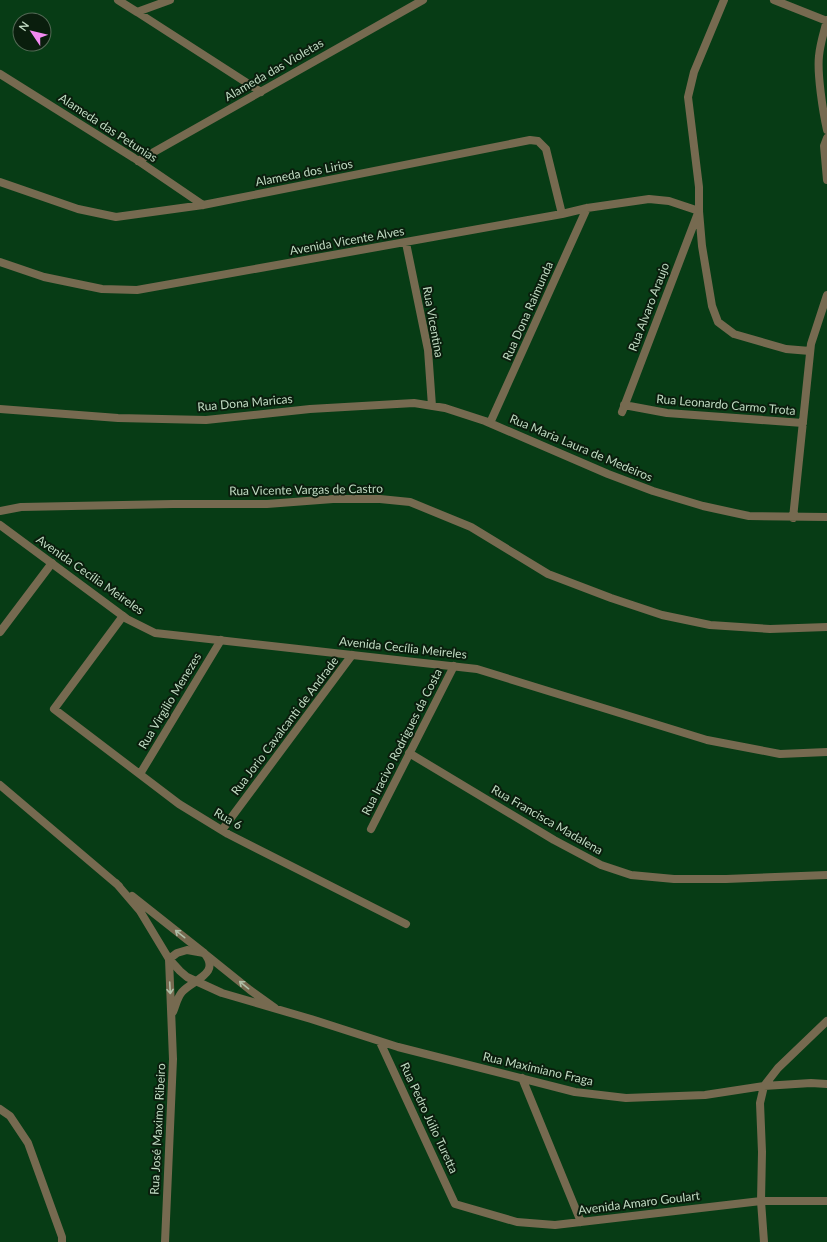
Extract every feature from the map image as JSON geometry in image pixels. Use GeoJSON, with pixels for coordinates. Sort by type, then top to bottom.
{"type":"FeatureCollection","features":[{"type":"Feature","properties":{"kind":"street"},"geometry":{"type":"LineString","coordinates":[[118,0],[261,92]]}},
{"type":"Feature","properties":{"kind":"street"},"geometry":{"type":"LineString","coordinates":[[137,12],[170,0]]}},
{"type":"Feature","properties":{"kind":"street","name":"Alameda das Violetas"},"geometry":{"type":"LineString","coordinates":[[138,161],[422,0]]}},
{"type":"Feature","properties":{"kind":"street"},"geometry":{"type":"LineString","coordinates":[[724,0],[694,72],[688,98],[699,187],[699,211],[702,246],[712,306],[718,322],[734,334],[786,350],[810,352]]}},
{"type":"Feature","properties":{"kind":"street"},"geometry":{"type":"LineString","coordinates":[[774,0],[827,20],[818,58],[819,76],[827,130]]}},
{"type":"Feature","properties":{"kind":"street","name":"Alameda das Petunias"},"geometry":{"type":"LineString","coordinates":[[0,74],[138,161],[203,205]]}},
{"type":"Feature","properties":{"kind":"street"},"geometry":{"type":"LineString","coordinates":[[827,138],[824,146],[827,180]]}},
{"type":"Feature","properties":{"kind":"street","name":"Alameda dos Lirios"},"geometry":{"type":"LineString","coordinates":[[0,182],[78,209],[116,217],[203,205],[530,140],[538,141],[546,149],[562,214]]}},
{"type":"Feature","properties":{"kind":"street","name":"Avenida Vicente Alves"},"geometry":{"type":"LineString","coordinates":[[0,262],[44,277],[102,289],[137,290],[562,214],[587,208],[649,199],[669,201],[699,211]]}},
{"type":"Feature","properties":{"kind":"street","name":"Rua Dona Raimunda"},"geometry":{"type":"LineString","coordinates":[[490,423],[587,208]]}},
{"type":"Feature","properties":{"kind":"street","name":"Rua Alvaro Araujo"},"geometry":{"type":"LineString","coordinates":[[624,408],[699,211]]}},
{"type":"Feature","properties":{"kind":"street","name":"Rua Vicentina"},"geometry":{"type":"LineString","coordinates":[[406,242],[428,350],[432,406]]}},
{"type":"Feature","properties":{"kind":"street"},"geometry":{"type":"LineString","coordinates":[[793,518],[811,344],[827,295]]}},
{"type":"Feature","properties":{"kind":"street","name":"Rua Dona Maricas"},"geometry":{"type":"LineString","coordinates":[[0,409],[118,418],[206,420],[310,409],[414,403],[445,408],[490,423]]}},
{"type":"Feature","properties":{"kind":"street","name":"Rua Leonardo Carmo Trota"},"geometry":{"type":"LineString","coordinates":[[624,408],[667,413],[803,423]]}},
{"type":"Feature","properties":{"kind":"street","name":"Rua Maria Laura de Medeiros"},"geometry":{"type":"LineString","coordinates":[[490,423],[608,474],[653,491],[703,506],[749,516],[793,518],[827,517]]}},
{"type":"Feature","properties":{"kind":"street","name":"Rua Vicente Vargas de Castro"},"geometry":{"type":"LineString","coordinates":[[0,511],[21,507],[267,504],[333,499],[380,499],[410,502],[471,527],[548,574],[611,598],[662,615],[710,625],[748,628],[770,629],[827,627]]}},
{"type":"Feature","properties":{"kind":"street","name":"Avenida Cecília Meireles"},"geometry":{"type":"LineString","coordinates":[[0,525],[123,616],[155,633],[477,668],[707,740],[780,754],[827,752]]}},
{"type":"Feature","properties":{"kind":"street"},"geometry":{"type":"LineString","coordinates":[[0,632],[52,563]]}},
{"type":"Feature","properties":{"kind":"street","name":"Rua 6"},"geometry":{"type":"LineString","coordinates":[[123,616],[54,709],[179,804],[222,830],[406,924]]}},
{"type":"Feature","properties":{"kind":"street","name":"Rua Virgilio Menezes"},"geometry":{"type":"LineString","coordinates":[[140,774],[221,640]]}},
{"type":"Feature","properties":{"kind":"street","name":"Rua Jorio Cavalcanti de Andrade"},"geometry":{"type":"LineString","coordinates":[[222,830],[352,655]]}},
{"type":"Feature","properties":{"kind":"street","name":"Rua Iracivo Rodrigues da Costa"},"geometry":{"type":"LineString","coordinates":[[371,830],[454,666]]}},
{"type":"Feature","properties":{"kind":"street","name":"Rua Francisca Madalena"},"geometry":{"type":"LineString","coordinates":[[410,753],[554,840],[601,865],[631,875],[682,879],[827,875]]}},
{"type":"Feature","properties":{"kind":"street","name":"Rua José Maximo Ribeiro"},"geometry":{"type":"LineString","coordinates":[[0,785],[116,883],[204,953],[209,959],[210,965],[204,976],[181,993],[177,1000],[172,1017]]}},
{"type":"Feature","properties":{"kind":"street","name":"Rua José Maximo Ribeiro"},"geometry":{"type":"LineString","coordinates":[[116,883],[140,911],[169,959],[173,1059],[165,1242]]}},
{"type":"Feature","properties":{"kind":"street"},"geometry":{"type":"LineString","coordinates":[[169,959],[177,953],[187,950],[204,953]]}},
{"type":"Feature","properties":{"kind":"street","name":"Rua Maximiano Fraga"},"geometry":{"type":"LineString","coordinates":[[204,953],[275,1008]]}},
{"type":"Feature","properties":{"kind":"street","name":"Rua Maximiano Fraga"},"geometry":{"type":"LineString","coordinates":[[169,959],[180,972],[197,982],[222,993],[311,1019],[380,1042],[576,1092],[626,1098],[705,1095],[764,1086],[811,1083],[827,1084]]}},
{"type":"Feature","properties":{"kind":"street"},"geometry":{"type":"LineString","coordinates":[[764,1242],[761,1201],[762,1152],[760,1103],[764,1086],[778,1068],[827,1021]]}},
{"type":"Feature","properties":{"kind":"street","name":"Rua Pedro Júlio Turetta"},"geometry":{"type":"LineString","coordinates":[[380,1042],[456,1204]]}},
{"type":"Feature","properties":{"kind":"street"},"geometry":{"type":"LineString","coordinates":[[522,1078],[581,1222]]}},
{"type":"Feature","properties":{"kind":"street"},"geometry":{"type":"LineString","coordinates":[[0,1109],[10,1116],[28,1143],[62,1237],[62,1242]]}},
{"type":"Feature","properties":{"kind":"street","name":"Avenida Amaro Goulart"},"geometry":{"type":"LineString","coordinates":[[456,1204],[517,1222],[555,1225],[761,1201],[827,1201]]}}]}
